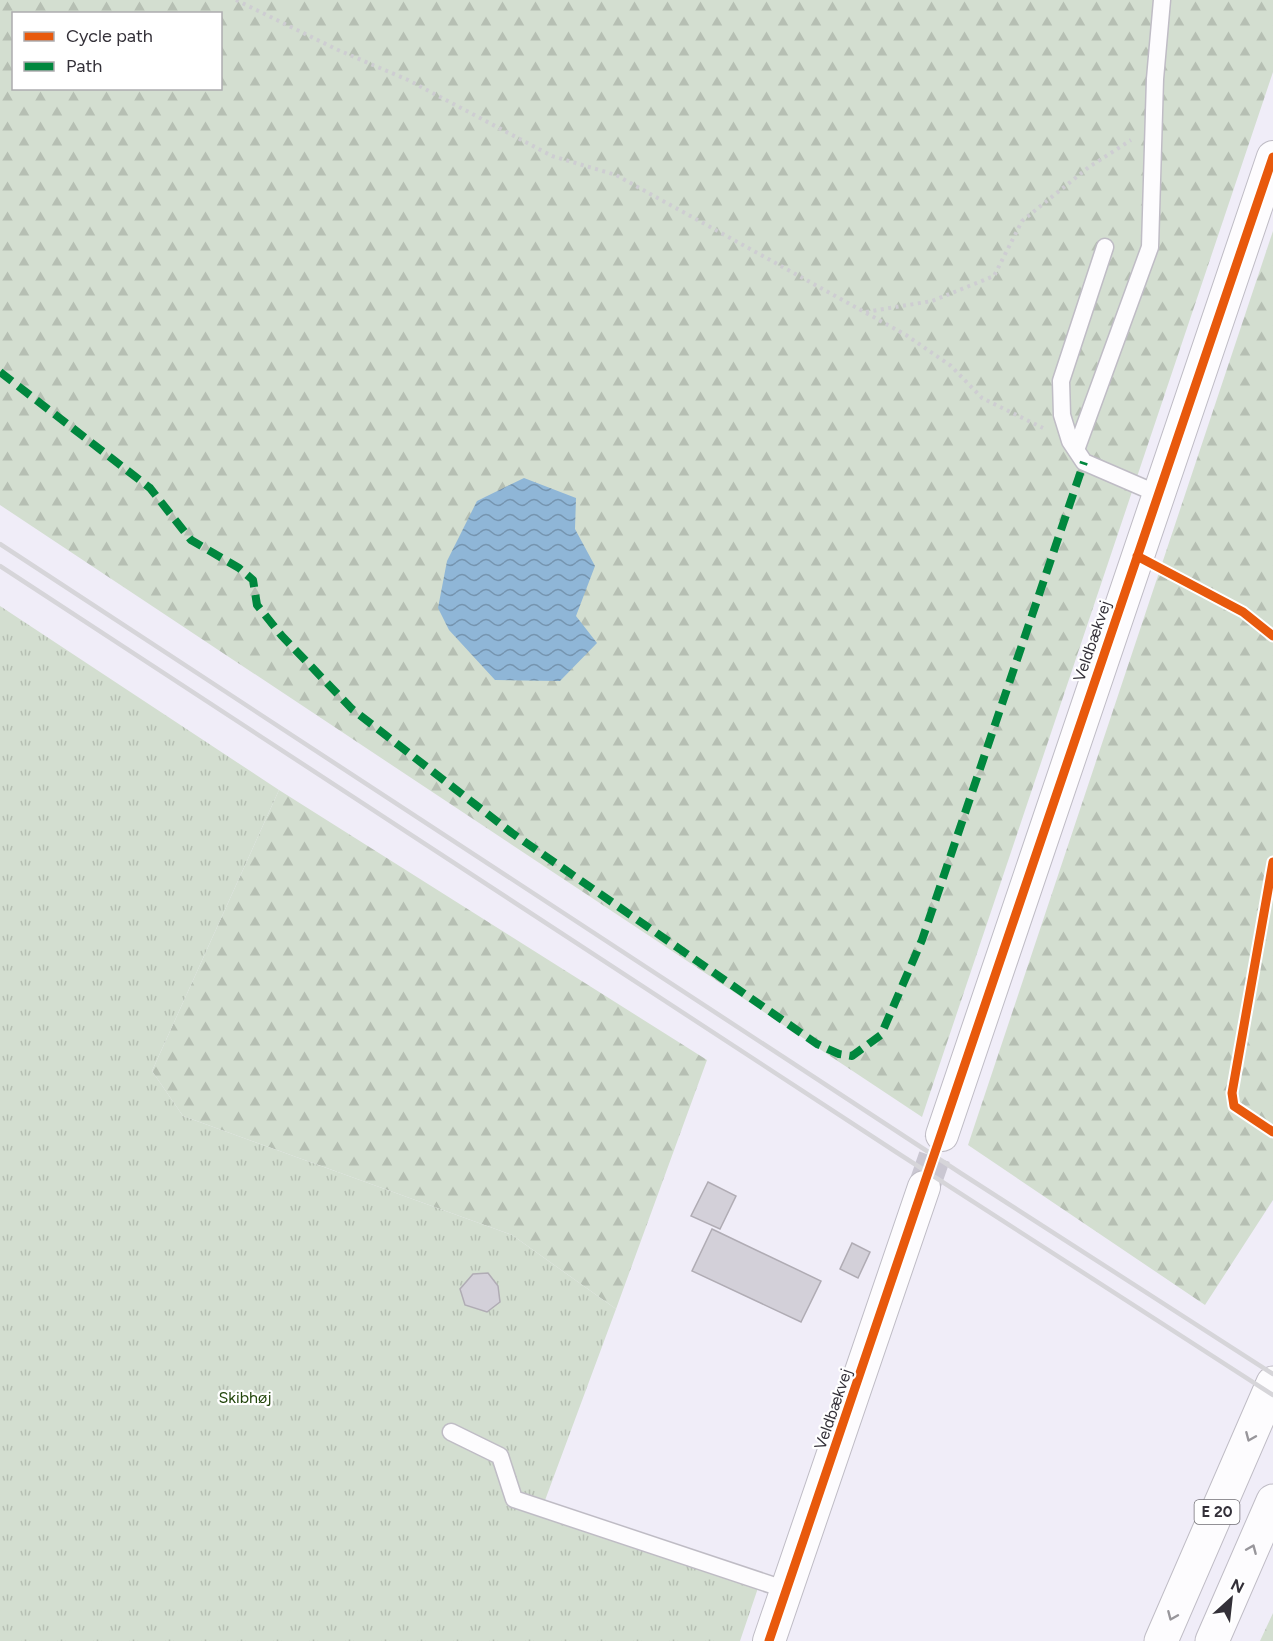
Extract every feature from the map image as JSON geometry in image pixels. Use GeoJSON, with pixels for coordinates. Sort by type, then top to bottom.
{"type":"FeatureCollection","features":[{"type":"Feature","properties":{"kind":"highway","name":"E 20"},"geometry":{"type":"LineString","coordinates":[[1161,1641],[1273,1383]]}},
{"type":"Feature","properties":{"kind":"highway","name":"E 20"},"geometry":{"type":"LineString","coordinates":[[1212,1641],[1273,1502]]}},
{"type":"Feature","properties":{"kind":"street","name":"Veldbækvej"},"geometry":{"type":"LineString","coordinates":[[942,1135],[1273,157]]}},
{"type":"Feature","properties":{"kind":"street","name":"Veldbækvej"},"geometry":{"type":"LineString","coordinates":[[770,1641],[924,1187]]}},
{"type":"Feature","properties":{"kind":"lane"},"geometry":{"type":"LineString","coordinates":[[1073,445],[1150,247],[1154,125],[1162,0]]}},
{"type":"Feature","properties":{"kind":"lane"},"geometry":{"type":"LineString","coordinates":[[1105,247],[1061,381],[1062,415],[1073,445],[1084,462],[1158,494]]}},
{"type":"Feature","properties":{"kind":"lane"},"geometry":{"type":"LineString","coordinates":[[451,1432],[500,1456],[514,1499],[787,1590]]}},
{"type":"Feature","properties":{"kind":"path"},"geometry":{"type":"LineString","coordinates":[[236,0],[338,51],[408,80],[552,156],[616,175],[906,335],[951,366],[982,398],[1073,445]]}},
{"type":"Feature","properties":{"kind":"path"},"geometry":{"type":"LineString","coordinates":[[865,313],[932,301],[994,276],[1022,221],[1089,167],[1154,125]]}},
{"type":"Feature","properties":{"kind":"green space"},"geometry":{"type":"Polygon","coordinates":[[[0,0],[1273,0],[1273,72],[922,1117],[0,505],[0,0]]]}},
{"type":"Feature","properties":{"kind":"green space"},"geometry":{"type":"Polygon","coordinates":[[[1273,231],[1273,1200],[1205,1305],[968,1145],[1273,231]]]}},
{"type":"Feature","properties":{"kind":"green space","name":"Skibhøj"},"geometry":{"type":"Polygon","coordinates":[[[0,606],[279,790],[152,1071],[183,1116],[512,1235],[616,1309],[544,1503],[759,1585],[740,1641],[0,1641],[0,606]]]}},
{"type":"Feature","properties":{"kind":"green space"},"geometry":{"type":"Polygon","coordinates":[[[279,790],[707,1060],[616,1309],[512,1235],[183,1116],[152,1071],[279,790]]]}},
{"type":"Feature","properties":{"kind":"green space"},"geometry":{"type":"Polygon","coordinates":[[[1273,1613],[1273,1641],[1260,1641],[1273,1613]]]}},
{"type":"Feature","properties":{"kind":"water"},"geometry":{"type":"Polygon","coordinates":[[[524,478],[576,498],[575,529],[595,566],[576,616],[597,643],[560,681],[495,680],[449,630],[438,608],[447,561],[477,501],[524,478]]]}},
{"type":"Feature","properties":{"kind":"building"},"geometry":{"type":"Polygon","coordinates":[[[708,1182],[736,1196],[720,1229],[691,1216],[708,1182]]]}},
{"type":"Feature","properties":{"kind":"building"},"geometry":{"type":"Polygon","coordinates":[[[712,1229],[821,1281],[801,1322],[692,1271],[712,1229]]]}},
{"type":"Feature","properties":{"kind":"building"},"geometry":{"type":"Polygon","coordinates":[[[852,1243],[870,1252],[858,1278],[840,1269],[852,1243]]]}},
{"type":"Feature","properties":{"kind":"building"},"geometry":{"type":"Polygon","coordinates":[[[488,1273],[498,1286],[500,1302],[487,1312],[465,1305],[460,1289],[473,1274],[488,1273]]]}},
{"type":"Feature","properties":{"kind":"tunnel"},"geometry":{"type":"LineString","coordinates":[[924,1187],[942,1135]]}},
{"type":"Feature","properties":{"kind":"railway"},"geometry":{"type":"LineString","coordinates":[[0,544],[962,1174],[1273,1374]]}},
{"type":"Feature","properties":{"kind":"railway"},"geometry":{"type":"LineString","coordinates":[[0,566],[896,1152],[1273,1395]]}},
{"type":"Feature","properties":{"kind":"marked path"},"geometry":{"type":"LineString","coordinates":[[0,372],[150,488],[191,540],[239,568],[253,580],[257,605],[282,636],[352,709],[512,833],[817,1044],[839,1054],[852,1056],[881,1035],[922,940],[1084,462]]}},
{"type":"Feature","properties":{"kind":"cycle path"},"geometry":{"type":"LineString","coordinates":[[769,1641],[1273,157]]}},
{"type":"Feature","properties":{"kind":"cycle path"},"geometry":{"type":"LineString","coordinates":[[1137,556],[1243,612],[1273,636]]}},
{"type":"Feature","properties":{"kind":"cycle path"},"geometry":{"type":"LineString","coordinates":[[1273,862],[1232,1093],[1234,1106],[1273,1132]]}}]}
